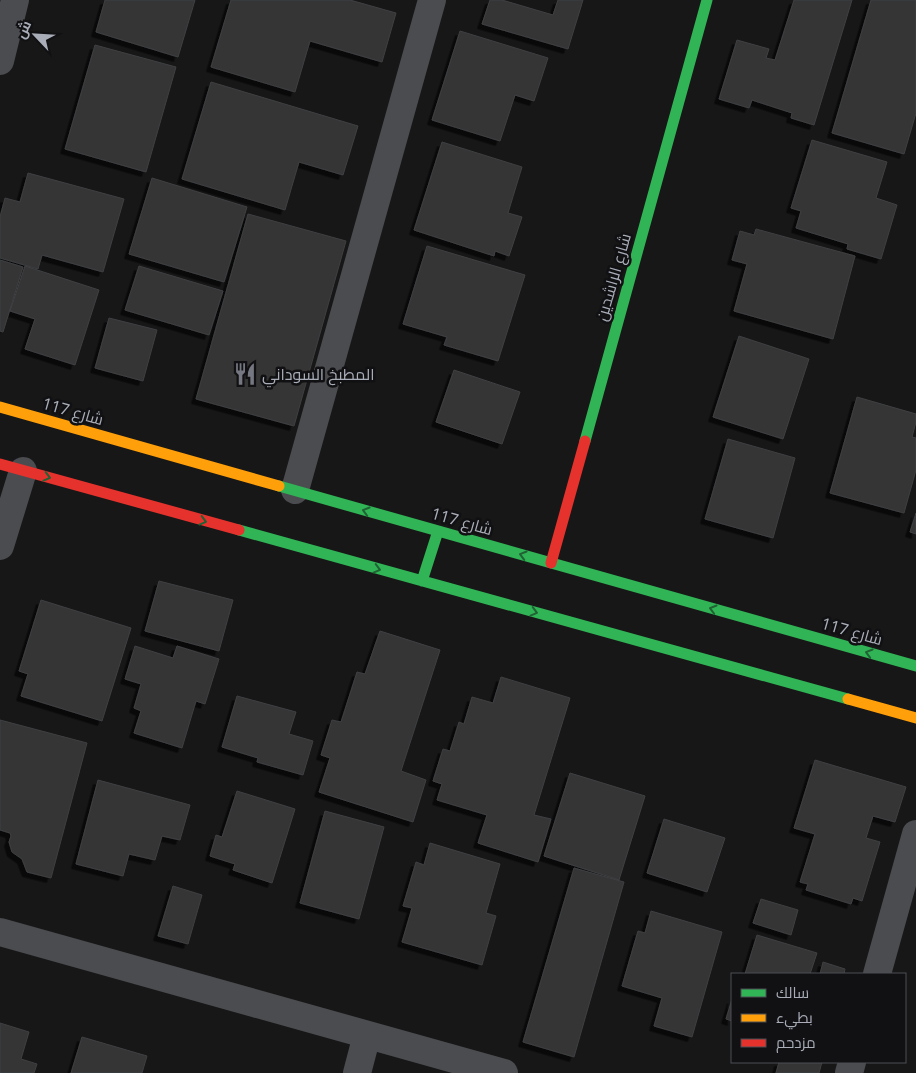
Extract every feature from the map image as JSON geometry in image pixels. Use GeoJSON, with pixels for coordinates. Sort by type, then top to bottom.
{"type":"FeatureCollection","features":[{"type":"Feature","properties":{"kind":"street"},"geometry":{"type":"LineString","coordinates":[[295,490],[432,0]]}},
{"type":"Feature","properties":{"kind":"street","name":"شارع الراشدين"},"geometry":{"type":"LineString","coordinates":[[551,563],[707,0]]}},
{"type":"Feature","properties":{"kind":"street"},"geometry":{"type":"LineString","coordinates":[[0,60],[9,13]]}},
{"type":"Feature","properties":{"kind":"street","name":"شارع 117"},"geometry":{"type":"LineString","coordinates":[[0,407],[916,666]]}},
{"type":"Feature","properties":{"kind":"street"},"geometry":{"type":"LineString","coordinates":[[0,546],[12,467],[916,718]]}},
{"type":"Feature","properties":{"kind":"street"},"geometry":{"type":"LineString","coordinates":[[422,581],[438,531]]}},
{"type":"Feature","properties":{"kind":"street"},"geometry":{"type":"LineString","coordinates":[[876,973],[916,834]]}},
{"type":"Feature","properties":{"kind":"street"},"geometry":{"type":"LineString","coordinates":[[0,932],[504,1073]]}},
{"type":"Feature","properties":{"kind":"street"},"geometry":{"type":"LineString","coordinates":[[356,1073],[367,1035]]}},
{"type":"Feature","properties":{"kind":"building"},"geometry":{"type":"Polygon","coordinates":[[[105,0],[195,0],[178,57],[96,32],[105,0]]]}},
{"type":"Feature","properties":{"kind":"building"},"geometry":{"type":"Polygon","coordinates":[[[231,0],[350,0],[396,13],[382,62],[310,41],[295,92],[211,67],[231,0]]]}},
{"type":"Feature","properties":{"kind":"building"},"geometry":{"type":"Polygon","coordinates":[[[490,0],[502,0],[553,15],[558,0],[583,0],[568,49],[482,24],[490,0]]]}},
{"type":"Feature","properties":{"kind":"building"},"geometry":{"type":"Polygon","coordinates":[[[794,0],[852,0],[814,125],[791,118],[792,113],[752,100],[749,108],[719,99],[737,40],[769,49],[766,58],[775,60],[794,0]]]}},
{"type":"Feature","properties":{"kind":"building"},"geometry":{"type":"Polygon","coordinates":[[[871,0],[916,0],[916,113],[904,154],[832,133],[871,0]]]}},
{"type":"Feature","properties":{"kind":"building"},"geometry":{"type":"Polygon","coordinates":[[[460,31],[548,58],[534,101],[515,95],[500,141],[432,120],[460,31]]]}},
{"type":"Feature","properties":{"kind":"building"},"geometry":{"type":"Polygon","coordinates":[[[95,45],[176,67],[146,172],[65,149],[95,45]]]}},
{"type":"Feature","properties":{"kind":"building"},"geometry":{"type":"Polygon","coordinates":[[[211,82],[358,126],[343,175],[299,162],[285,210],[182,179],[211,82]]]}},
{"type":"Feature","properties":{"kind":"building"},"geometry":{"type":"Polygon","coordinates":[[[812,140],[887,162],[876,198],[897,205],[881,259],[847,249],[848,244],[796,228],[801,211],[791,208],[812,140]]]}},
{"type":"Feature","properties":{"kind":"building"},"geometry":{"type":"Polygon","coordinates":[[[442,142],[522,167],[508,213],[522,217],[509,256],[495,251],[494,256],[414,230],[442,142]]]}},
{"type":"Feature","properties":{"kind":"building"},"geometry":{"type":"Polygon","coordinates":[[[28,173],[124,199],[103,272],[42,255],[38,269],[0,258],[0,217],[5,198],[20,202],[28,173]]]}},
{"type":"Feature","properties":{"kind":"building"},"geometry":{"type":"Polygon","coordinates":[[[152,178],[247,207],[224,282],[129,254],[152,178]]]}},
{"type":"Feature","properties":{"kind":"building"},"geometry":{"type":"Polygon","coordinates":[[[248,214],[346,241],[294,426],[196,399],[248,214]]]}},
{"type":"Feature","properties":{"kind":"building"},"geometry":{"type":"Polygon","coordinates":[[[756,229],[855,256],[833,339],[734,311],[747,264],[732,260],[740,231],[754,235],[756,229]]]}},
{"type":"Feature","properties":{"kind":"building"},"geometry":{"type":"Polygon","coordinates":[[[427,246],[525,275],[498,361],[444,345],[447,337],[403,324],[427,246]]]}},
{"type":"Feature","properties":{"kind":"building"},"geometry":{"type":"Polygon","coordinates":[[[0,260],[23,267],[3,332],[0,331],[0,260]]]}},
{"type":"Feature","properties":{"kind":"building"},"geometry":{"type":"Polygon","coordinates":[[[25,266],[99,290],[75,365],[25,349],[35,319],[10,311],[25,266]]]}},
{"type":"Feature","properties":{"kind":"building"},"geometry":{"type":"Polygon","coordinates":[[[139,266],[223,291],[209,335],[125,310],[139,266]]]}},
{"type":"Feature","properties":{"kind":"building"},"geometry":{"type":"Polygon","coordinates":[[[109,318],[157,330],[143,381],[95,368],[109,318]]]}},
{"type":"Feature","properties":{"kind":"building"},"geometry":{"type":"Polygon","coordinates":[[[739,336],[809,359],[783,439],[713,417],[739,336]]]}},
{"type":"Feature","properties":{"kind":"building"},"geometry":{"type":"Polygon","coordinates":[[[454,370],[520,392],[502,444],[436,422],[454,370]]]}},
{"type":"Feature","properties":{"kind":"building"},"geometry":{"type":"Polygon","coordinates":[[[857,397],[916,414],[912,437],[916,438],[916,470],[904,513],[830,493],[857,397]]]}},
{"type":"Feature","properties":{"kind":"building"},"geometry":{"type":"Polygon","coordinates":[[[728,439],[795,458],[773,538],[705,519],[728,439]]]}},
{"type":"Feature","properties":{"kind":"building"},"geometry":{"type":"Polygon","coordinates":[[[916,513],[916,534],[910,532],[916,513]]]}},
{"type":"Feature","properties":{"kind":"building"},"geometry":{"type":"Polygon","coordinates":[[[159,581],[233,600],[219,651],[145,631],[159,581]]]}},
{"type":"Feature","properties":{"kind":"building"},"geometry":{"type":"Polygon","coordinates":[[[41,600],[131,628],[102,721],[21,696],[28,674],[19,671],[41,600]]]}},
{"type":"Feature","properties":{"kind":"building"},"geometry":{"type":"Polygon","coordinates":[[[380,631],[440,650],[401,771],[426,780],[413,822],[319,792],[330,758],[321,755],[332,720],[341,722],[357,672],[365,674],[380,631]]]}},
{"type":"Feature","properties":{"kind":"building"},"geometry":{"type":"Polygon","coordinates":[[[135,646],[173,658],[177,646],[219,659],[205,704],[196,701],[182,748],[134,733],[141,711],[134,708],[141,684],[125,679],[135,646]]]}},
{"type":"Feature","properties":{"kind":"building"},"geometry":{"type":"Polygon","coordinates":[[[501,677],[570,698],[534,815],[551,819],[538,862],[478,843],[487,815],[437,800],[442,784],[433,781],[443,749],[450,751],[459,722],[464,724],[472,697],[493,703],[501,677]]]}},
{"type":"Feature","properties":{"kind":"building"},"geometry":{"type":"Polygon","coordinates":[[[237,696],[296,712],[289,734],[313,741],[303,775],[257,762],[258,758],[222,747],[237,696]]]}},
{"type":"Feature","properties":{"kind":"building"},"geometry":{"type":"Polygon","coordinates":[[[0,720],[87,743],[51,878],[27,872],[22,859],[12,852],[9,842],[10,833],[0,830],[0,720]]]}},
{"type":"Feature","properties":{"kind":"building"},"geometry":{"type":"Polygon","coordinates":[[[815,760],[906,787],[895,822],[873,816],[866,838],[880,842],[862,901],[853,898],[851,904],[806,890],[808,884],[800,882],[815,834],[794,828],[815,760]]]}},
{"type":"Feature","properties":{"kind":"building"},"geometry":{"type":"Polygon","coordinates":[[[570,773],[645,796],[619,880],[544,856],[570,773]]]}},
{"type":"Feature","properties":{"kind":"building"},"geometry":{"type":"Polygon","coordinates":[[[98,780],[190,805],[180,840],[162,836],[155,860],[129,854],[123,876],[76,864],[98,780]]]}},
{"type":"Feature","properties":{"kind":"building"},"geometry":{"type":"Polygon","coordinates":[[[237,791],[295,809],[272,883],[233,870],[235,864],[210,856],[216,835],[222,837],[237,791]]]}},
{"type":"Feature","properties":{"kind":"building"},"geometry":{"type":"Polygon","coordinates":[[[325,811],[384,827],[359,919],[300,903],[325,811]]]}},
{"type":"Feature","properties":{"kind":"building"},"geometry":{"type":"Polygon","coordinates":[[[664,819],[725,838],[707,892],[647,873],[664,819]]]}},
{"type":"Feature","properties":{"kind":"building"},"geometry":{"type":"Polygon","coordinates":[[[430,843],[500,864],[486,913],[496,916],[482,965],[402,942],[412,908],[403,906],[416,862],[424,865],[430,843]]]}},
{"type":"Feature","properties":{"kind":"building"},"geometry":{"type":"Polygon","coordinates":[[[574,868],[624,882],[574,1057],[523,1042],[574,868]]]}},
{"type":"Feature","properties":{"kind":"building"},"geometry":{"type":"Polygon","coordinates":[[[173,886],[202,895],[188,944],[158,936],[173,886]]]}},
{"type":"Feature","properties":{"kind":"building"},"geometry":{"type":"Polygon","coordinates":[[[761,899],[798,910],[791,935],[753,923],[761,899]]]}},
{"type":"Feature","properties":{"kind":"building"},"geometry":{"type":"Polygon","coordinates":[[[651,911],[722,932],[692,1037],[654,1026],[662,998],[622,986],[638,931],[645,933],[651,911]]]}},
{"type":"Feature","properties":{"kind":"building"},"geometry":{"type":"Polygon","coordinates":[[[757,935],[817,953],[810,973],[745,973],[757,935]]]}},
{"type":"Feature","properties":{"kind":"building"},"geometry":{"type":"Polygon","coordinates":[[[823,962],[845,969],[844,973],[820,973],[823,962]]]}},
{"type":"Feature","properties":{"kind":"building"},"geometry":{"type":"Polygon","coordinates":[[[731,1002],[731,1021],[726,1019],[731,1002]]]}},
{"type":"Feature","properties":{"kind":"building"},"geometry":{"type":"Polygon","coordinates":[[[0,1023],[29,1032],[21,1059],[37,1064],[34,1073],[0,1073],[0,1023]]]}},
{"type":"Feature","properties":{"kind":"building"},"geometry":{"type":"Polygon","coordinates":[[[82,1037],[147,1056],[142,1073],[71,1073],[82,1037]]]}},
{"type":"Feature","properties":{"kind":"building"},"geometry":{"type":"Polygon","coordinates":[[[779,1063],[822,1063],[819,1073],[776,1073],[779,1063]]]}},
{"type":"Feature","properties":{"kind":"traffic: fast"},"geometry":{"type":"LineString","coordinates":[[585,441],[707,0]]}},
{"type":"Feature","properties":{"kind":"traffic: fast"},"geometry":{"type":"LineString","coordinates":[[279,486],[916,666]]}},
{"type":"Feature","properties":{"kind":"traffic: fast"},"geometry":{"type":"LineString","coordinates":[[239,530],[848,699]]}},
{"type":"Feature","properties":{"kind":"traffic: fast"},"geometry":{"type":"LineString","coordinates":[[422,581],[438,531]]}},
{"type":"Feature","properties":{"kind":"traffic: slow"},"geometry":{"type":"LineString","coordinates":[[0,407],[279,486]]}},
{"type":"Feature","properties":{"kind":"traffic: slow"},"geometry":{"type":"LineString","coordinates":[[848,699],[916,718]]}},
{"type":"Feature","properties":{"kind":"traffic: jam"},"geometry":{"type":"LineString","coordinates":[[551,563],[585,441]]}},
{"type":"Feature","properties":{"kind":"traffic: jam"},"geometry":{"type":"LineString","coordinates":[[0,464],[239,530]]}},
{"type":"Feature","properties":{"kind":"place","name":"المطبخ السوداني"},"geometry":{"type":"Point","coordinates":[245,374]}}]}
